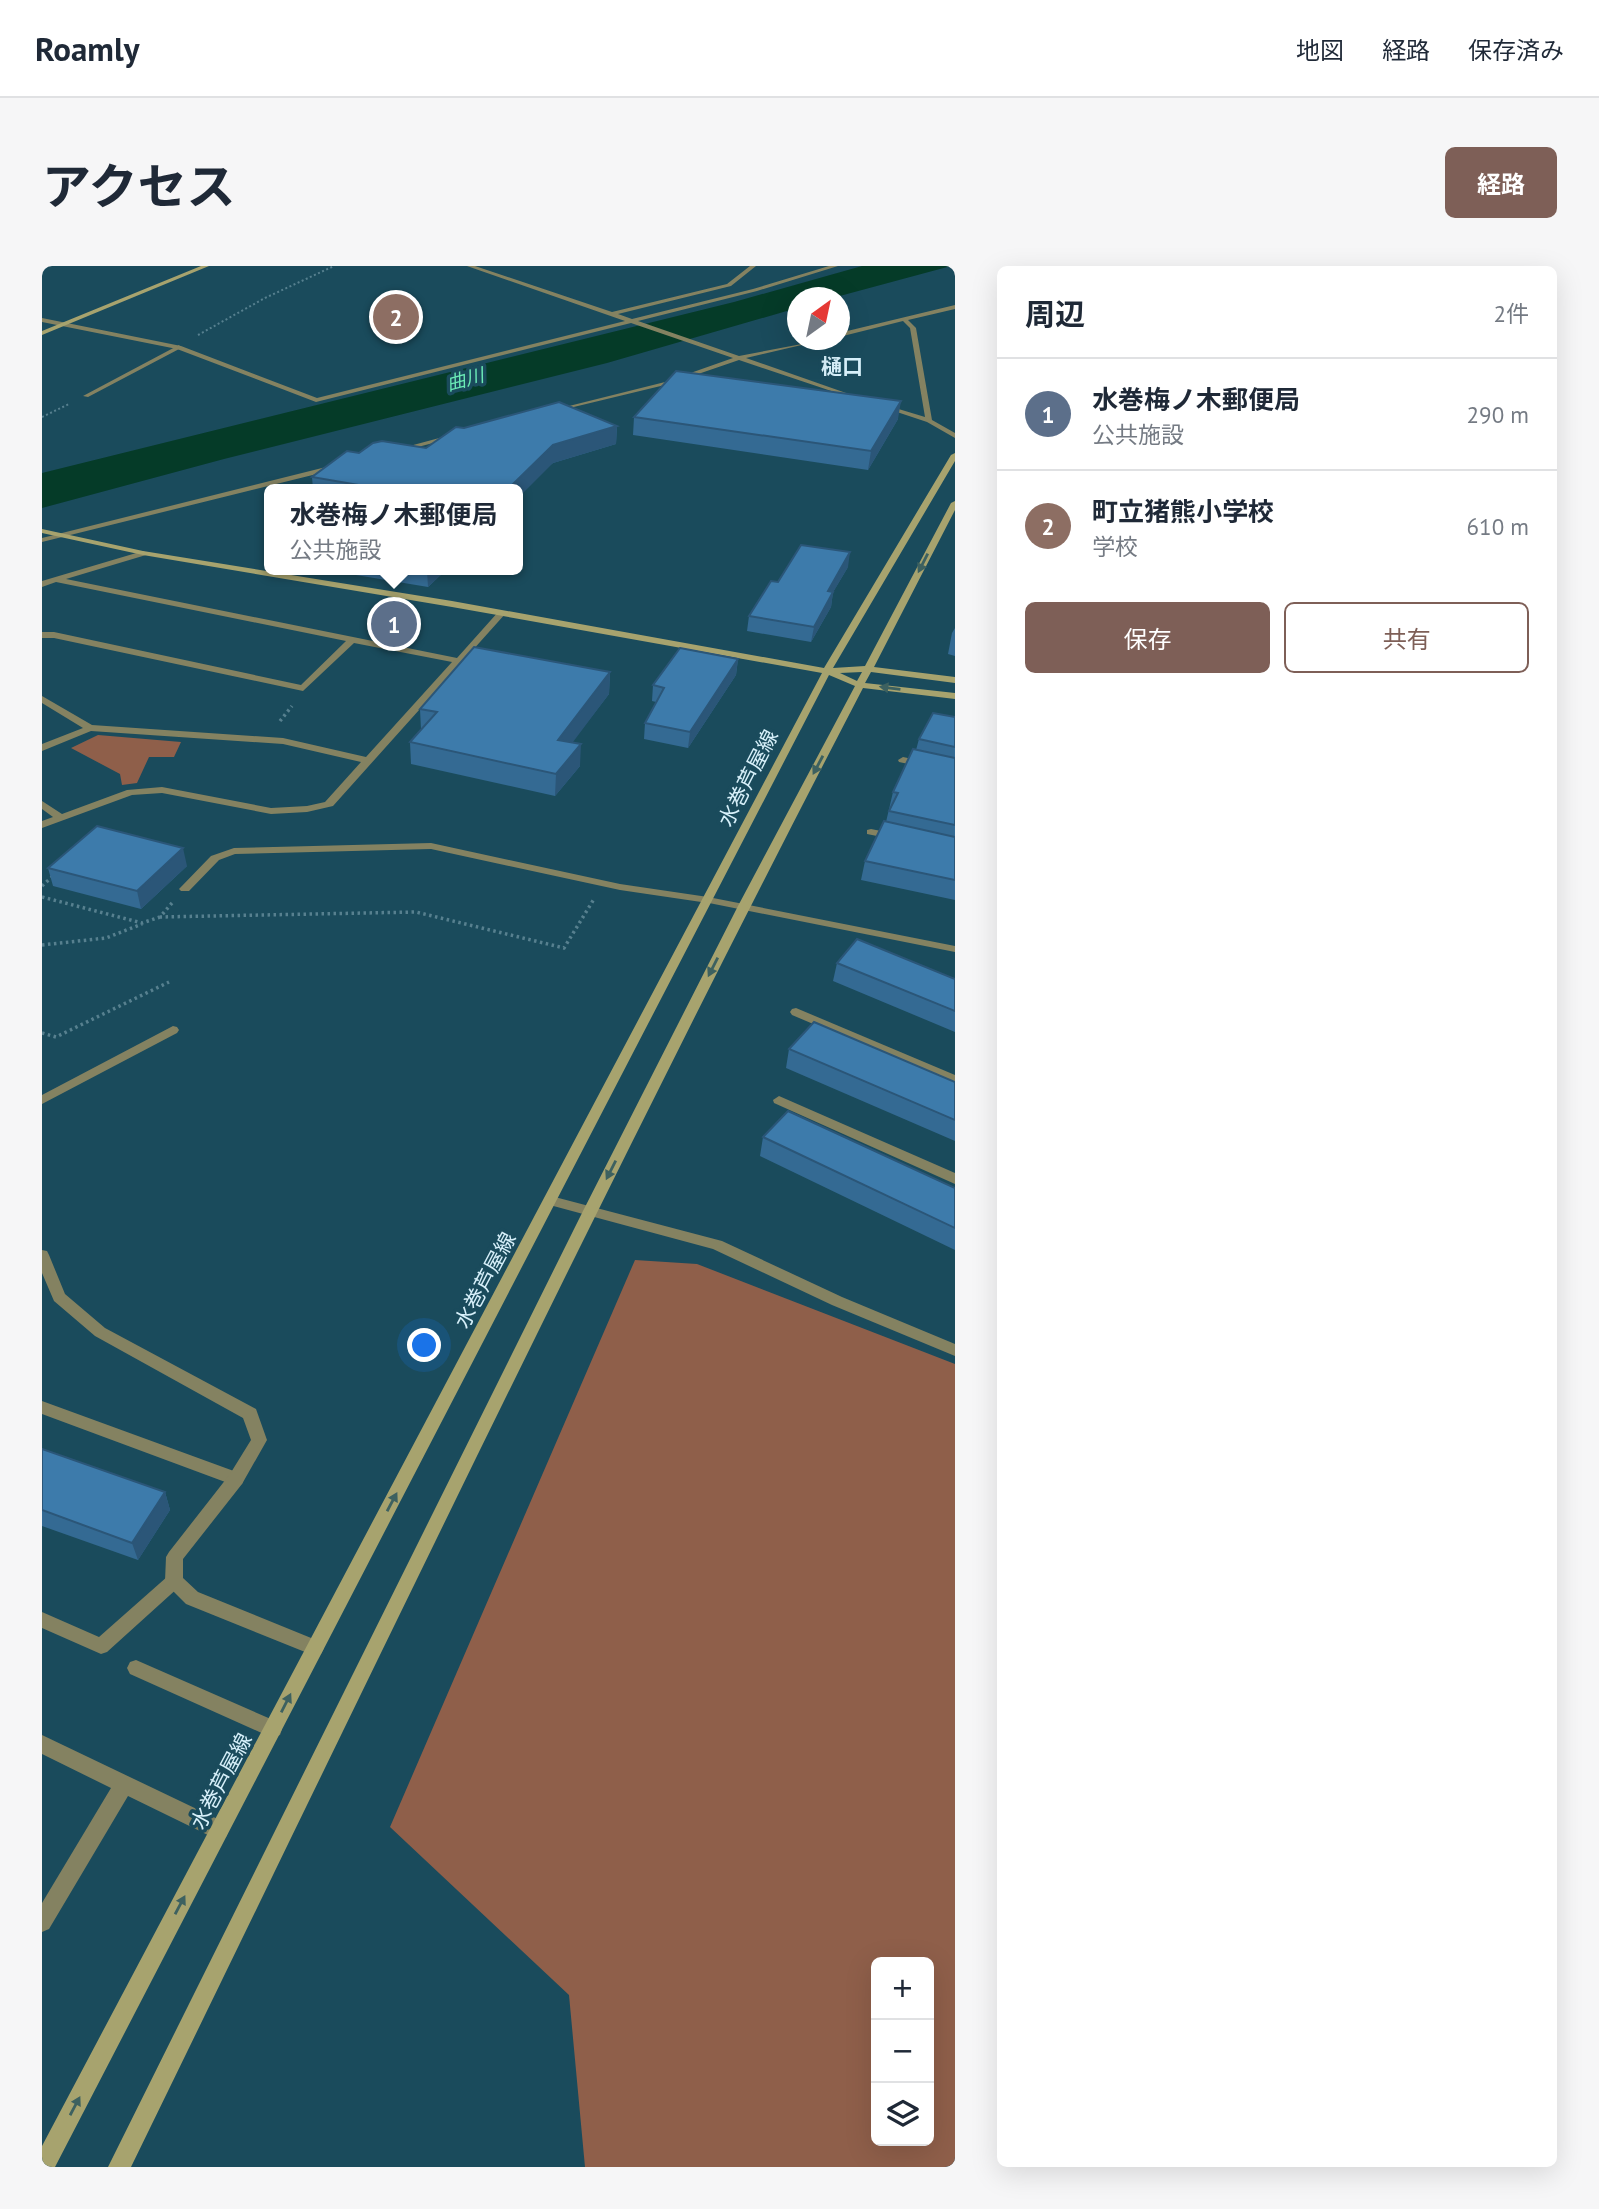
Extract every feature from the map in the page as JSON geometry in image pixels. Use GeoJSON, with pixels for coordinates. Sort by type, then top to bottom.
{"type":"FeatureCollection","features":[{"type":"Feature","properties":{"kind":"main road"},"geometry":{"type":"LineString","coordinates":[[42,333],[206,266]]}},
{"type":"Feature","properties":{"kind":"main road","name":"水巻芦屋線"},"geometry":{"type":"LineString","coordinates":[[43,2167],[827,671],[955,455]]}},
{"type":"Feature","properties":{"kind":"main road"},"geometry":{"type":"LineString","coordinates":[[119,2167],[590,1212],[744,906],[955,503]]}},
{"type":"Feature","properties":{"kind":"main road"},"geometry":{"type":"LineString","coordinates":[[42,531],[143,553],[264,573]]}},
{"type":"Feature","properties":{"kind":"main road"},"geometry":{"type":"LineString","coordinates":[[275,575],[827,671],[869,669],[955,680]]}},
{"type":"Feature","properties":{"kind":"main road"},"geometry":{"type":"LineString","coordinates":[[827,671],[860,685],[955,696]]}},
{"type":"Feature","properties":{"kind":"street"},"geometry":{"type":"LineString","coordinates":[[470,266],[929,421],[955,436]]}},
{"type":"Feature","properties":{"kind":"street"},"geometry":{"type":"LineString","coordinates":[[611,314],[729,285],[753,266]]}},
{"type":"Feature","properties":{"kind":"street"},"geometry":{"type":"LineString","coordinates":[[42,320],[179,347],[316,400],[755,290],[835,266]]}},
{"type":"Feature","properties":{"kind":"street"},"geometry":{"type":"LineString","coordinates":[[850,332],[955,307]]}},
{"type":"Feature","properties":{"kind":"street"},"geometry":{"type":"LineString","coordinates":[[905,320],[913,328],[929,421]]}},
{"type":"Feature","properties":{"kind":"street"},"geometry":{"type":"LineString","coordinates":[[86,396],[179,347]]}},
{"type":"Feature","properties":{"kind":"street"},"geometry":{"type":"LineString","coordinates":[[545,413],[667,383],[738,358],[787,347]]}},
{"type":"Feature","properties":{"kind":"street"},"geometry":{"type":"LineString","coordinates":[[667,383],[694,386]]}},
{"type":"Feature","properties":{"kind":"street"},"geometry":{"type":"LineString","coordinates":[[871,411],[901,412]]}},
{"type":"Feature","properties":{"kind":"street"},"geometry":{"type":"LineString","coordinates":[[382,454],[463,434]]}},
{"type":"Feature","properties":{"kind":"street"},"geometry":{"type":"LineString","coordinates":[[42,540],[355,461]]}},
{"type":"Feature","properties":{"kind":"street"},"geometry":{"type":"LineString","coordinates":[[42,584],[143,553]]}},
{"type":"Feature","properties":{"kind":"street"},"geometry":{"type":"LineString","coordinates":[[58,580],[459,661]]}},
{"type":"Feature","properties":{"kind":"street"},"geometry":{"type":"LineString","coordinates":[[42,825],[131,792],[162,790],[271,811],[307,809],[328,804],[502,613]]}},
{"type":"Feature","properties":{"kind":"street"},"geometry":{"type":"LineString","coordinates":[[42,635],[54,635],[303,688],[352,640]]}},
{"type":"Feature","properties":{"kind":"street"},"geometry":{"type":"LineString","coordinates":[[42,699],[90,728]]}},
{"type":"Feature","properties":{"kind":"street"},"geometry":{"type":"LineString","coordinates":[[42,748],[90,728],[283,741],[368,761]]}},
{"type":"Feature","properties":{"kind":"street"},"geometry":{"type":"LineString","coordinates":[[903,760],[955,771]]}},
{"type":"Feature","properties":{"kind":"street"},"geometry":{"type":"LineString","coordinates":[[42,804],[61,818]]}},
{"type":"Feature","properties":{"kind":"street"},"geometry":{"type":"LineString","coordinates":[[871,832],[907,840]]}},
{"type":"Feature","properties":{"kind":"street"},"geometry":{"type":"LineString","coordinates":[[185,888],[215,858],[234,852],[431,846],[604,884],[744,906],[955,949]]}},
{"type":"Feature","properties":{"kind":"street"},"geometry":{"type":"LineString","coordinates":[[796,1012],[955,1080]]}},
{"type":"Feature","properties":{"kind":"street"},"geometry":{"type":"LineString","coordinates":[[42,1100],[173,1030]]}},
{"type":"Feature","properties":{"kind":"street"},"geometry":{"type":"LineString","coordinates":[[779,1100],[955,1179]]}},
{"type":"Feature","properties":{"kind":"street"},"geometry":{"type":"LineString","coordinates":[[551,1201],[718,1245],[837,1301],[955,1350]]}},
{"type":"Feature","properties":{"kind":"street"},"geometry":{"type":"LineString","coordinates":[[42,1255],[59,1297],[100,1332],[250,1414],[259,1440],[236,1479],[175,1557],[174,1581],[101,1646],[42,1620]]}},
{"type":"Feature","properties":{"kind":"street"},"geometry":{"type":"LineString","coordinates":[[42,1407],[236,1479]]}},
{"type":"Feature","properties":{"kind":"street"},"geometry":{"type":"LineString","coordinates":[[174,1581],[192,1598],[315,1648]]}},
{"type":"Feature","properties":{"kind":"street"},"geometry":{"type":"LineString","coordinates":[[135,1668],[273,1729]]}},
{"type":"Feature","properties":{"kind":"street"},"geometry":{"type":"LineString","coordinates":[[42,1744],[219,1830]]}},
{"type":"Feature","properties":{"kind":"street"},"geometry":{"type":"LineString","coordinates":[[42,1922],[125,1783]]}},
{"type":"Feature","properties":{"kind":"path"},"geometry":{"type":"LineString","coordinates":[[179,347],[250,304],[280,293],[334,266]]}},
{"type":"Feature","properties":{"kind":"path"},"geometry":{"type":"LineString","coordinates":[[42,417],[86,396]]}},
{"type":"Feature","properties":{"kind":"path"},"geometry":{"type":"LineString","coordinates":[[262,740],[302,696],[303,688]]}},
{"type":"Feature","properties":{"kind":"path"},"geometry":{"type":"LineString","coordinates":[[42,886],[60,870]]}},
{"type":"Feature","properties":{"kind":"path"},"geometry":{"type":"LineString","coordinates":[[42,945],[106,938],[160,917],[416,912],[564,948],[604,884]]}},
{"type":"Feature","properties":{"kind":"path"},"geometry":{"type":"LineString","coordinates":[[160,917],[185,888]]}},
{"type":"Feature","properties":{"kind":"path"},"geometry":{"type":"LineString","coordinates":[[42,897],[142,923]]}},
{"type":"Feature","properties":{"kind":"path"},"geometry":{"type":"LineString","coordinates":[[42,1033],[56,1037],[169,982]]}},
{"type":"Feature","properties":{"kind":"shaded area"},"geometry":{"type":"Polygon","coordinates":[[[98,735],[181,742],[174,757],[149,757],[137,783],[122,785],[120,774],[71,748],[98,735]]]}},
{"type":"Feature","properties":{"kind":"shaded area"},"geometry":{"type":"Polygon","coordinates":[[[635,1260],[697,1264],[955,1364],[955,2167],[585,2167],[569,1995],[390,1827],[635,1260]]]}},
{"type":"Feature","properties":{"kind":"water"},"geometry":{"type":"Polygon","coordinates":[[[862,266],[951,266],[850,293],[850,287],[787,287],[862,266]]]}},
{"type":"Feature","properties":{"kind":"water","name":"曲川"},"geometry":{"type":"Polygon","coordinates":[[[787,287],[787,311],[607,363],[224,459],[42,508],[42,473],[787,287]]]}},
{"type":"Feature","properties":{"kind":"building"},"geometry":{"type":"Polygon","coordinates":[[[676,371],[901,401],[871,451],[634,417],[676,371]]]}},
{"type":"Feature","properties":{"kind":"building"},"geometry":{"type":"Polygon","coordinates":[[[559,402],[617,426],[553,445],[513,484],[352,484],[312,477],[347,451],[359,453],[373,443],[382,441],[426,448],[456,427],[464,428],[559,402]]]}},
{"type":"Feature","properties":{"kind":"building"},"geometry":{"type":"Polygon","coordinates":[[[801,545],[850,552],[828,591],[833,592],[814,627],[749,616],[771,581],[778,582],[801,545]]]}},
{"type":"Feature","properties":{"kind":"building"},"geometry":{"type":"Polygon","coordinates":[[[474,647],[610,672],[558,740],[581,744],[556,774],[410,742],[437,712],[420,709],[474,647]]]}},
{"type":"Feature","properties":{"kind":"building"},"geometry":{"type":"Polygon","coordinates":[[[680,648],[738,659],[690,732],[645,723],[664,688],[653,685],[680,648]]]}},
{"type":"Feature","properties":{"kind":"building"},"geometry":{"type":"Polygon","coordinates":[[[933,713],[955,717],[955,747],[919,739],[933,713]]]}},
{"type":"Feature","properties":{"kind":"building"},"geometry":{"type":"Polygon","coordinates":[[[913,749],[955,758],[955,825],[889,811],[898,793],[893,792],[913,749]]]}},
{"type":"Feature","properties":{"kind":"building"},"geometry":{"type":"Polygon","coordinates":[[[884,821],[955,837],[955,880],[865,861],[884,821]]]}},
{"type":"Feature","properties":{"kind":"building"},"geometry":{"type":"Polygon","coordinates":[[[97,826],[183,848],[137,891],[48,868],[97,826]]]}},
{"type":"Feature","properties":{"kind":"building"},"geometry":{"type":"Polygon","coordinates":[[[857,939],[955,979],[955,1011],[837,963],[857,939]]]}},
{"type":"Feature","properties":{"kind":"building"},"geometry":{"type":"Polygon","coordinates":[[[814,1022],[955,1082],[955,1120],[789,1049],[814,1022]]]}},
{"type":"Feature","properties":{"kind":"building"},"geometry":{"type":"Polygon","coordinates":[[[788,1111],[955,1188],[955,1228],[763,1137],[788,1111]]]}},
{"type":"Feature","properties":{"kind":"building"},"geometry":{"type":"Polygon","coordinates":[[[42,1449],[165,1492],[132,1543],[42,1510],[42,1449]]]}},
{"type":"Feature","properties":{"kind":"place","name":"町立猪熊小学校"},"geometry":{"type":"Point","coordinates":[396,317]}},
{"type":"Feature","properties":{"kind":"place","name":"水巻梅ノ木郵便局"},"geometry":{"type":"Point","coordinates":[394,624]}},
{"type":"Feature","properties":{"kind":"district","name":"樋口"},"geometry":{"type":"Point","coordinates":[842,366]}}]}
